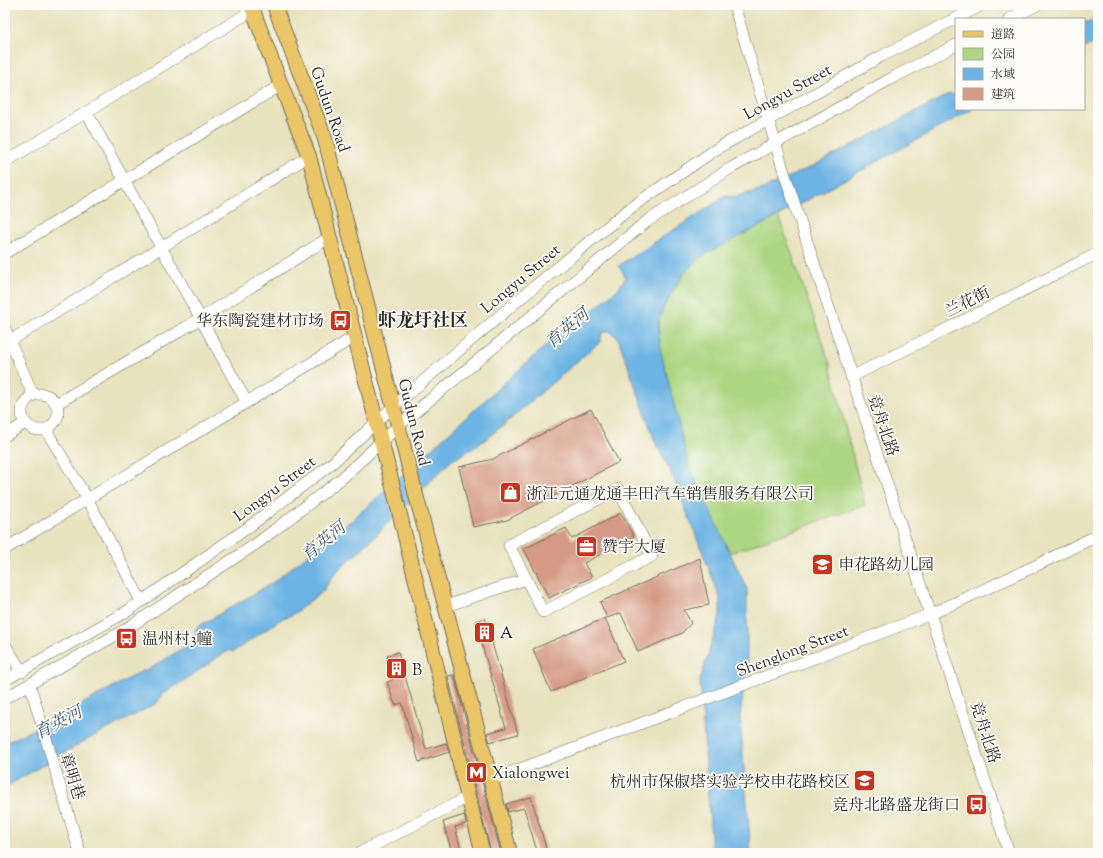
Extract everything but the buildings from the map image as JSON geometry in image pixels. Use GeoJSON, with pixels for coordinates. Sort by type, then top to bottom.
{"type":"FeatureCollection","features":[{"type":"Feature","properties":{"kind":"main road","name":"Gudun Road"},"geometry":{"type":"LineString","coordinates":[[274,5],[325,139],[398,426],[510,853]]}},
{"type":"Feature","properties":{"kind":"main road"},"geometry":{"type":"LineString","coordinates":[[252,7],[280,85],[309,156],[356,336],[468,797],[483,853]]}},
{"type":"Feature","properties":{"kind":"street","name":"竞舟北路"},"geometry":{"type":"LineString","coordinates":[[734,5],[784,172],[1009,853]]}},
{"type":"Feature","properties":{"kind":"street","name":"Longyu Street"},"geometry":{"type":"LineString","coordinates":[[956,18],[982,5]]}},
{"type":"Feature","properties":{"kind":"street"},"geometry":{"type":"LineString","coordinates":[[1011,18],[1037,5]]}},
{"type":"Feature","properties":{"kind":"street"},"geometry":{"type":"LineString","coordinates":[[5,162],[87,113],[252,7]]}},
{"type":"Feature","properties":{"kind":"street","name":"Longyu Street"},"geometry":{"type":"LineString","coordinates":[[5,680],[22,672],[141,601],[246,529],[330,465],[394,406],[523,296],[633,206],[718,148],[880,57],[955,19]]}},
{"type":"Feature","properties":{"kind":"street","name":"Longyu Street"},"geometry":{"type":"LineString","coordinates":[[5,698],[123,631],[256,544],[340,479],[398,426],[646,222],[731,168],[894,76],[955,46]]}},
{"type":"Feature","properties":{"kind":"street"},"geometry":{"type":"LineString","coordinates":[[5,253],[280,85]]}},
{"type":"Feature","properties":{"kind":"street"},"geometry":{"type":"LineString","coordinates":[[87,113],[246,401]]}},
{"type":"Feature","properties":{"kind":"street"},"geometry":{"type":"LineString","coordinates":[[8,342],[309,156]]}},
{"type":"Feature","properties":{"kind":"street"},"geometry":{"type":"LineString","coordinates":[[56,404],[200,319],[330,237]]}},
{"type":"Feature","properties":{"kind":"street","name":"兰花街"},"geometry":{"type":"LineString","coordinates":[[851,377],[1098,253]]}},
{"type":"Feature","properties":{"kind":"street"},"geometry":{"type":"LineString","coordinates":[[5,329],[8,342],[33,396]]}},
{"type":"Feature","properties":{"kind":"street"},"geometry":{"type":"LineString","coordinates":[[5,549],[88,500],[246,401],[356,336]]}},
{"type":"Feature","properties":{"kind":"street"},"geometry":{"type":"LineString","coordinates":[[44,394],[53,399],[56,404],[58,416],[56,422],[46,430],[35,430],[25,423],[23,418],[23,407],[28,398],[33,396],[44,394]]}},
{"type":"Feature","properties":{"kind":"street"},"geometry":{"type":"LineString","coordinates":[[5,436],[25,423]]}},
{"type":"Feature","properties":{"kind":"street"},"geometry":{"type":"LineString","coordinates":[[46,430],[88,500],[141,601]]}},
{"type":"Feature","properties":{"kind":"street"},"geometry":{"type":"LineString","coordinates":[[618,490],[652,556],[543,612],[526,579],[509,545],[618,490]]}},
{"type":"Feature","properties":{"kind":"street","name":"Shenglong Street"},"geometry":{"type":"LineString","coordinates":[[492,780],[931,614],[1033,568],[1098,535]]}},
{"type":"Feature","properties":{"kind":"street"},"geometry":{"type":"LineString","coordinates":[[446,606],[526,579]]}},
{"type":"Feature","properties":{"kind":"street"},"geometry":{"type":"LineString","coordinates":[[5,645],[22,672]]}},
{"type":"Feature","properties":{"kind":"street","name":"章明巷"},"geometry":{"type":"LineString","coordinates":[[30,685],[34,693],[39,717],[80,853]]}},
{"type":"Feature","properties":{"kind":"street"},"geometry":{"type":"LineString","coordinates":[[359,853],[468,797]]}},
{"type":"Feature","properties":{"kind":"green space"},"geometry":{"type":"Polygon","coordinates":[[[773,200],[829,361],[865,505],[716,558],[628,295],[773,200]]]}},
{"type":"Feature","properties":{"kind":"water"},"geometry":{"type":"Polygon","coordinates":[[[1098,21],[1098,41],[1085,48],[1085,22],[1098,21]]]}},
{"type":"Feature","properties":{"kind":"water","name":"育英河"},"geometry":{"type":"Polygon","coordinates":[[[949,94],[955,95],[955,110],[971,110],[773,219],[700,257],[684,273],[664,306],[658,324],[661,351],[689,466],[747,589],[747,663],[740,717],[751,853],[712,853],[700,681],[720,615],[720,597],[670,470],[657,447],[618,338],[609,331],[602,333],[600,342],[501,427],[477,446],[451,461],[363,548],[336,572],[322,592],[292,615],[283,618],[233,652],[229,650],[162,695],[157,703],[83,742],[5,787],[5,743],[66,713],[142,671],[148,670],[194,641],[196,628],[272,583],[352,520],[561,332],[567,324],[577,323],[619,288],[626,277],[618,266],[726,196],[735,197],[763,189],[811,167],[949,94]]]}},
{"type":"Feature","properties":{"kind":"place","name":"华东陶瓷建材市场"},"geometry":{"type":"Point","coordinates":[340,320]}},
{"type":"Feature","properties":{"kind":"place","name":"浙江元通龙通丰田汽车销售服务有限公司"},"geometry":{"type":"Point","coordinates":[511,493]}},
{"type":"Feature","properties":{"kind":"place","name":"赞宇大厦"},"geometry":{"type":"Point","coordinates":[587,546]}},
{"type":"Feature","properties":{"kind":"place","name":"申花路幼儿园"},"geometry":{"type":"Point","coordinates":[822,564]}},
{"type":"Feature","properties":{"kind":"place","name":"A"},"geometry":{"type":"Point","coordinates":[484,632]}},
{"type":"Feature","properties":{"kind":"place","name":"温州村3幢"},"geometry":{"type":"Point","coordinates":[126,638]}},
{"type":"Feature","properties":{"kind":"place","name":"B"},"geometry":{"type":"Point","coordinates":[397,669]}},
{"type":"Feature","properties":{"kind":"place","name":"Xialongwei"},"geometry":{"type":"Point","coordinates":[476,772]}},
{"type":"Feature","properties":{"kind":"place","name":"杭州市保俶塔实验学校申花路校区"},"geometry":{"type":"Point","coordinates":[865,781]}},
{"type":"Feature","properties":{"kind":"place","name":"竞舟北路盛龙街口"},"geometry":{"type":"Point","coordinates":[976,804]}},
{"type":"Feature","properties":{"kind":"district","name":"虾龙圩社区"},"geometry":{"type":"Point","coordinates":[423,320]}}]}
